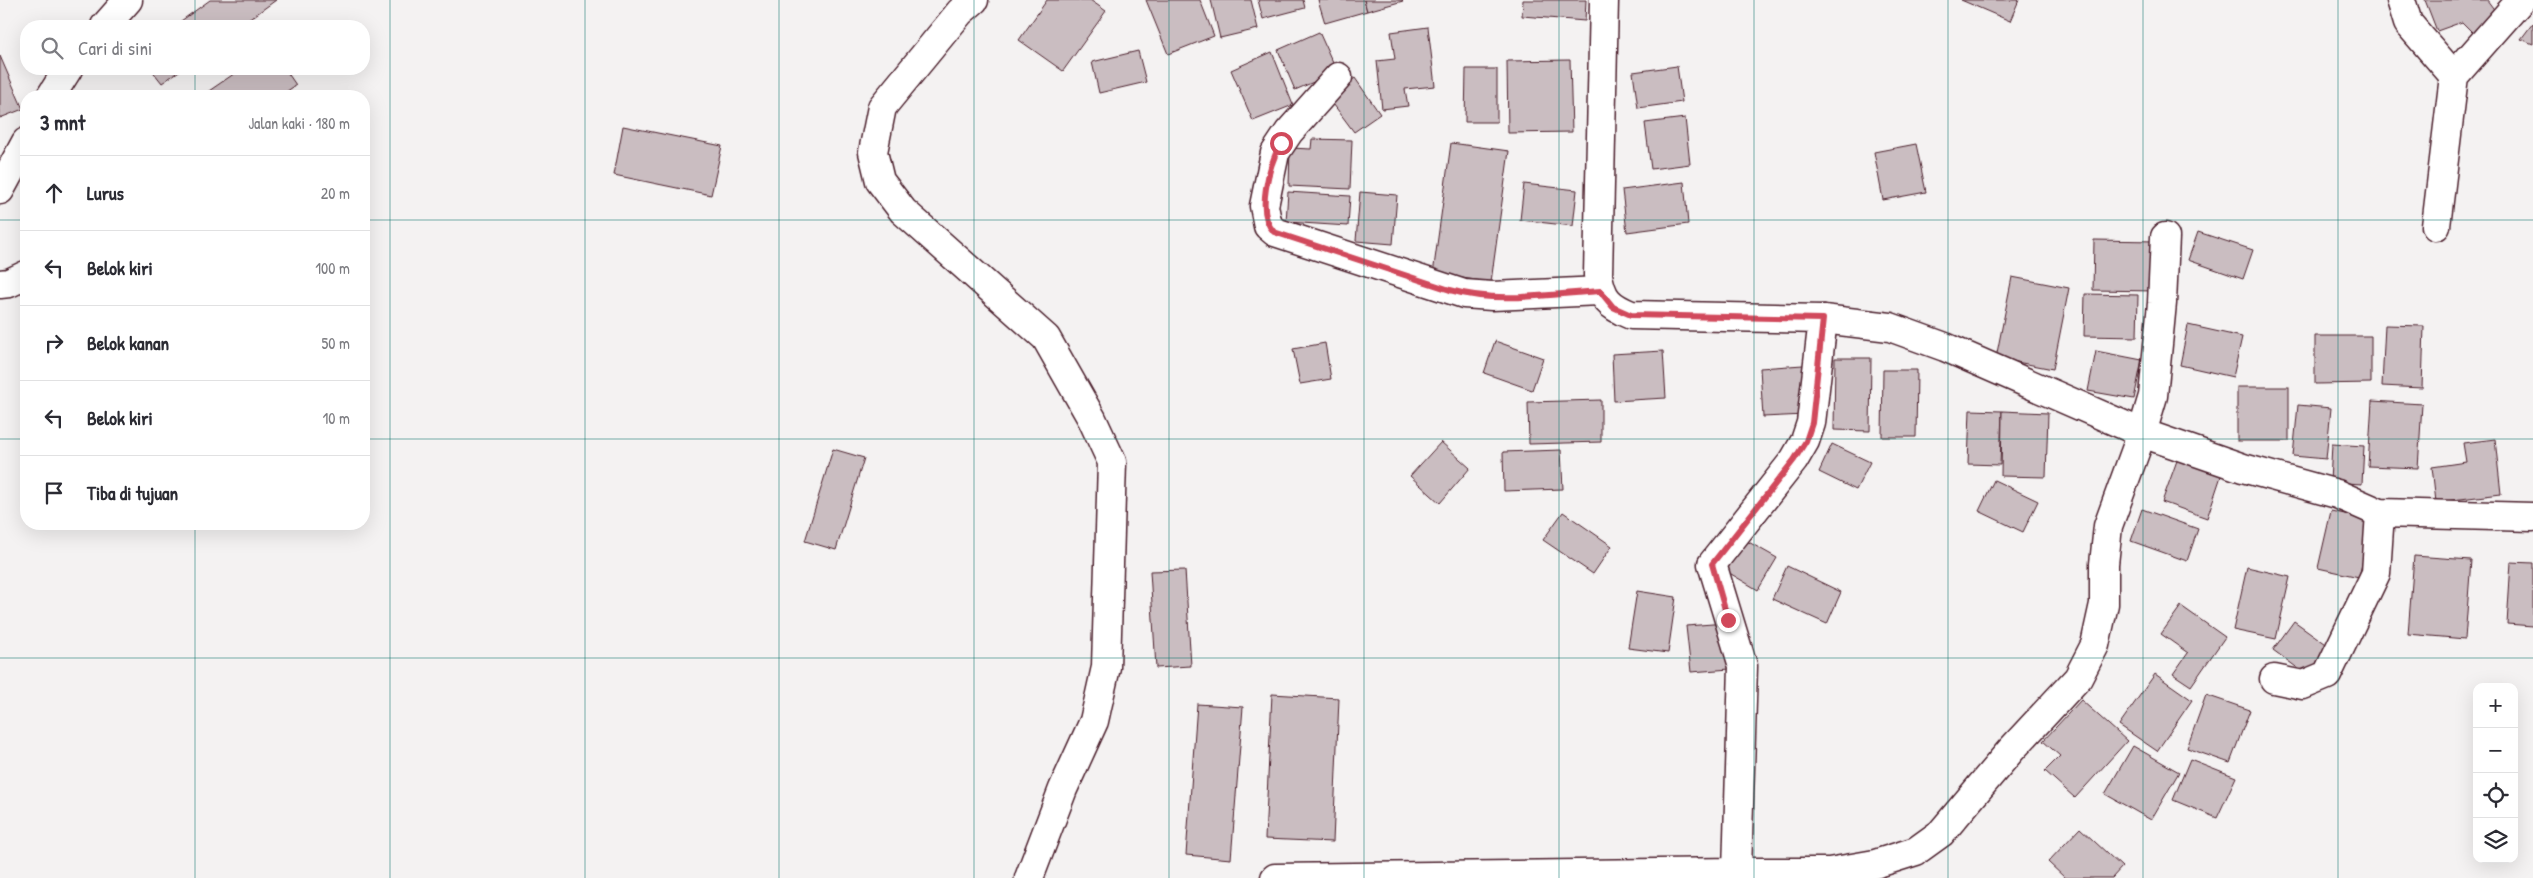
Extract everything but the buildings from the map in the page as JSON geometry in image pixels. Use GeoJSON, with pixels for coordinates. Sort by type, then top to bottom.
{"type":"FeatureCollection","features":[{"type":"Feature","properties":{"kind":"street"},"geometry":{"type":"LineString","coordinates":[[110,20],[128,0]]}},
{"type":"Feature","properties":{"kind":"street"},"geometry":{"type":"LineString","coordinates":[[974,0],[960,12],[882,107],[873,152],[880,181],[903,211],[1046,338],[1092,419],[1112,462],[1106,667],[1094,722],[1063,789],[1028,878]]}},
{"type":"Feature","properties":{"kind":"street"},"geometry":{"type":"LineString","coordinates":[[1604,0],[1598,275],[1600,291],[1613,307],[1631,315],[1823,319],[1890,327],[1945,347],[2142,433],[2243,468],[2336,494],[2380,513],[2533,518]]}},
{"type":"Feature","properties":{"kind":"street"},"geometry":{"type":"LineString","coordinates":[[2401,0],[2408,23],[2454,76]]}},
{"type":"Feature","properties":{"kind":"street"},"geometry":{"type":"LineString","coordinates":[[2436,226],[2454,76],[2521,0]]}},
{"type":"Feature","properties":{"kind":"street"},"geometry":{"type":"LineString","coordinates":[[55,90],[64,75]]}},
{"type":"Feature","properties":{"kind":"street"},"geometry":{"type":"LineString","coordinates":[[1338,77],[1289,132],[1275,153],[1264,206],[1268,226],[1274,232],[1464,294],[1492,296],[1600,291]]}},
{"type":"Feature","properties":{"kind":"street"},"geometry":{"type":"LineString","coordinates":[[0,190],[20,153]]}},
{"type":"Feature","properties":{"kind":"street"},"geometry":{"type":"LineString","coordinates":[[1275,878],[1829,872],[1875,864],[1916,851],[1941,833],[2011,750],[2078,678],[2095,645],[2104,604],[2104,564],[2108,526],[2142,433],[2153,396],[2165,236]]}},
{"type":"Feature","properties":{"kind":"street"},"geometry":{"type":"LineString","coordinates":[[0,284],[9,283],[20,278]]}},
{"type":"Feature","properties":{"kind":"street"},"geometry":{"type":"LineString","coordinates":[[1737,872],[1743,666],[1712,564],[1794,460],[1806,441],[1812,423],[1823,319]]}},
{"type":"Feature","properties":{"kind":"street"},"geometry":{"type":"LineString","coordinates":[[2274,679],[2303,686],[2327,675],[2376,573],[2380,513]]}},
{"type":"Feature","properties":{"kind":"route"},"geometry":{"type":"LineString","coordinates":[[1281,143],[1275,153],[1264,206],[1264,217],[1268,226],[1274,232],[1450,290],[1464,294],[1492,296],[1600,291],[1613,307],[1631,315],[1823,319],[1812,423],[1806,441],[1794,460],[1712,564],[1728,620]]}}]}
